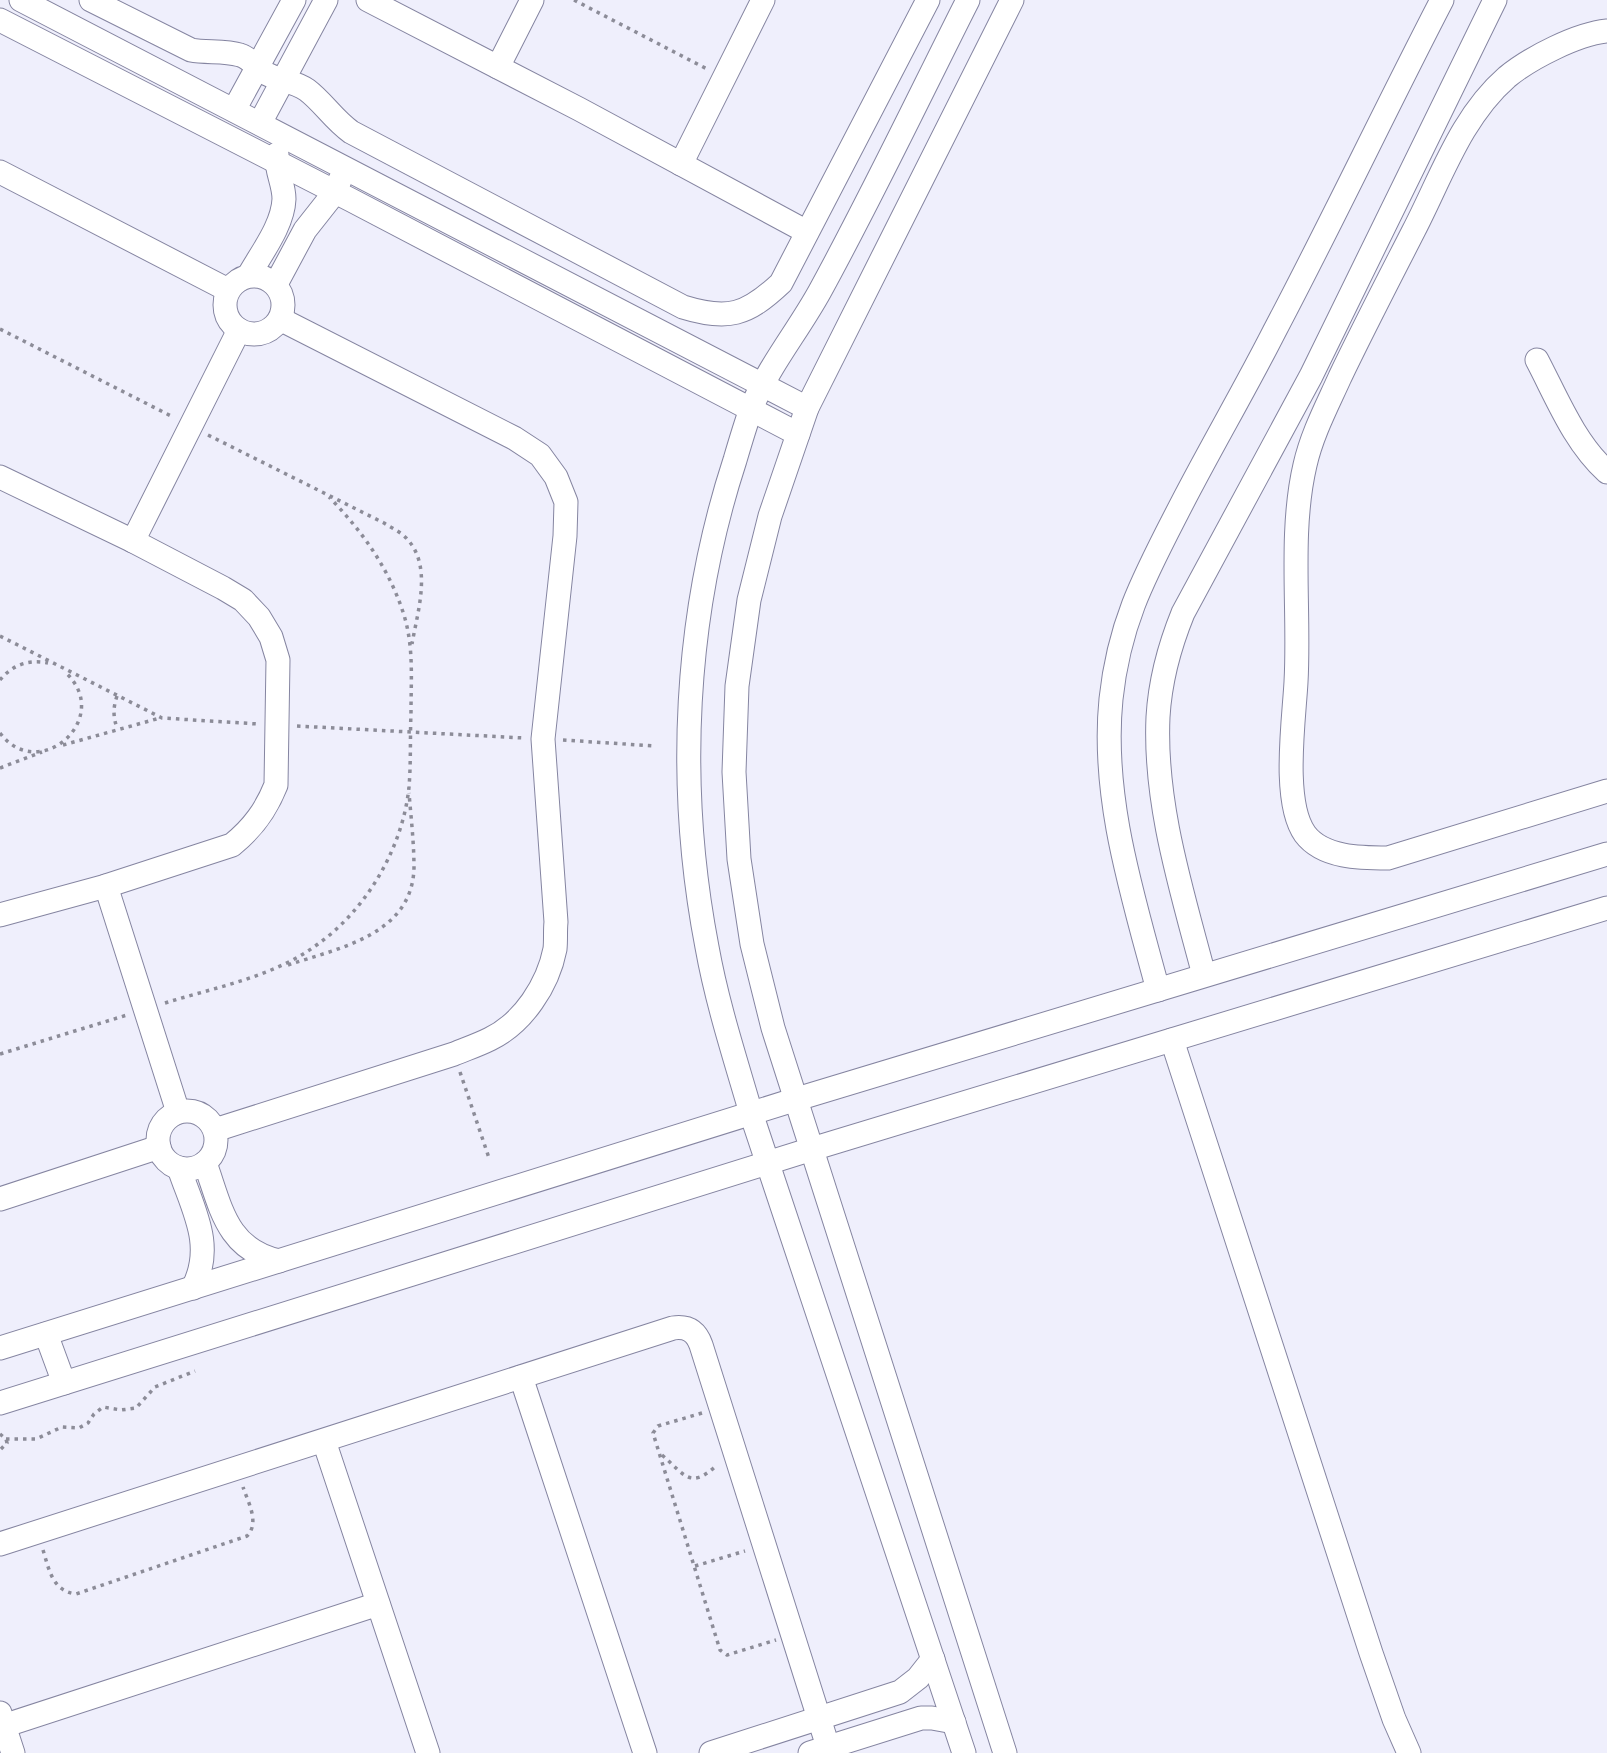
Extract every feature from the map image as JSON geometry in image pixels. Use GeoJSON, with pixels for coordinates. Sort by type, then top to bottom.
{"type":"FeatureCollection","features":[{"type":"Feature","properties":{"kind":"street"},"geometry":{"type":"LineString","coordinates":[[21,0],[807,408]]}},
{"type":"Feature","properties":{"kind":"street"},"geometry":{"type":"LineString","coordinates":[[92,0],[174,43],[208,53],[238,54],[249,59],[265,73],[298,84],[351,132],[683,307],[709,315],[737,313],[762,302],[781,283],[928,0]]}},
{"type":"Feature","properties":{"kind":"street"},"geometry":{"type":"LineString","coordinates":[[234,110],[294,0]]}},
{"type":"Feature","properties":{"kind":"street"},"geometry":{"type":"LineString","coordinates":[[260,123],[326,0]]}},
{"type":"Feature","properties":{"kind":"street"},"geometry":{"type":"LineString","coordinates":[[368,0],[807,232]]}},
{"type":"Feature","properties":{"kind":"street"},"geometry":{"type":"LineString","coordinates":[[498,67],[532,0]]}},
{"type":"Feature","properties":{"kind":"street"},"geometry":{"type":"LineString","coordinates":[[681,164],[764,0]]}},
{"type":"Feature","properties":{"kind":"street"},"geometry":{"type":"LineString","coordinates":[[964,1753],[751,1113],[728,1036],[707,948],[693,858],[688,767],[691,676],[703,586],[723,497],[751,410],[763,385],[820,292],[968,0]]}},
{"type":"Feature","properties":{"kind":"street"},"geometry":{"type":"LineString","coordinates":[[1005,1753],[773,1028],[752,944],[739,859],[734,772],[737,686],[750,600],[770,516],[807,408],[1012,0]]}},
{"type":"Feature","properties":{"kind":"street"},"geometry":{"type":"LineString","coordinates":[[1158,990],[1120,843],[1114,808],[1111,702],[1122,637],[1148,569],[1216,436],[1274,333],[1442,0]]}},
{"type":"Feature","properties":{"kind":"street"},"geometry":{"type":"LineString","coordinates":[[1204,975],[1173,852],[1162,791],[1158,716],[1169,654],[1184,613],[1311,376],[1494,0]]}},
{"type":"Feature","properties":{"kind":"street"},"geometry":{"type":"LineString","coordinates":[[0,20],[798,434]]}},
{"type":"Feature","properties":{"kind":"street"},"geometry":{"type":"LineString","coordinates":[[1607,31],[1561,46],[1516,72],[1489,96],[1465,127],[1368,317],[1314,433],[1299,496],[1299,634],[1292,744],[1294,802],[1297,819],[1305,834],[1317,845],[1335,853],[1362,858],[1388,858],[1607,791]]}},
{"type":"Feature","properties":{"kind":"street"},"geometry":{"type":"LineString","coordinates":[[274,37],[299,50]]}},
{"type":"Feature","properties":{"kind":"street"},"geometry":{"type":"LineString","coordinates":[[250,275],[281,217],[283,189],[276,162],[281,147],[295,141]]}},
{"type":"Feature","properties":{"kind":"street"},"geometry":{"type":"LineString","coordinates":[[276,284],[305,230],[335,192],[342,174],[340,165]]}},
{"type":"Feature","properties":{"kind":"street"},"geometry":{"type":"LineString","coordinates":[[0,172],[228,290]]}},
{"type":"Feature","properties":{"kind":"street"},"geometry":{"type":"LineString","coordinates":[[281,217],[305,230]]}},
{"type":"Feature","properties":{"kind":"street"},"geometry":{"type":"LineString","coordinates":[[250,275],[259,275],[276,284],[282,295],[284,307],[280,319],[272,328],[262,333],[250,334],[239,330],[230,323],[225,312],[224,301],[228,290],[233,283],[250,275]]}},
{"type":"Feature","properties":{"kind":"street"},"geometry":{"type":"LineString","coordinates":[[215,1130],[454,1054],[492,1038],[514,1021],[533,1000],[547,975],[555,948],[556,922],[543,739],[565,536],[566,502],[556,477],[540,454],[514,438],[280,319]]}},
{"type":"Feature","properties":{"kind":"street"},"geometry":{"type":"LineString","coordinates":[[133,541],[239,330]]}},
{"type":"Feature","properties":{"kind":"street"},"geometry":{"type":"LineString","coordinates":[[1537,359],[1575,432],[1594,460],[1607,472]]}},
{"type":"Feature","properties":{"kind":"street"},"geometry":{"type":"LineString","coordinates":[[0,477],[133,541],[243,600],[260,617],[271,637],[278,660],[276,785],[264,811],[247,833],[232,845],[106,886],[0,915]]}},
{"type":"Feature","properties":{"kind":"street"},"geometry":{"type":"LineString","coordinates":[[0,1348],[751,1113],[1607,854]]}},
{"type":"Feature","properties":{"kind":"street"},"geometry":{"type":"LineString","coordinates":[[106,886],[178,1112]]}},
{"type":"Feature","properties":{"kind":"street"},"geometry":{"type":"LineString","coordinates":[[0,1403],[812,1149],[1607,908]]}},
{"type":"Feature","properties":{"kind":"street"},"geometry":{"type":"LineString","coordinates":[[1172,1040],[1367,1640],[1394,1719],[1409,1753]]}},
{"type":"Feature","properties":{"kind":"street"},"geometry":{"type":"LineString","coordinates":[[190,1110],[201,1113],[215,1130],[215,1148],[205,1163],[197,1167],[179,1168],[166,1160],[159,1147],[158,1138],[164,1122],[178,1112],[190,1110]]}},
{"type":"Feature","properties":{"kind":"street"},"geometry":{"type":"LineString","coordinates":[[0,1199],[159,1147]]}},
{"type":"Feature","properties":{"kind":"street"},"geometry":{"type":"LineString","coordinates":[[205,1163],[228,1226],[237,1239],[263,1258],[278,1261]]}},
{"type":"Feature","properties":{"kind":"street"},"geometry":{"type":"LineString","coordinates":[[179,1168],[202,1235],[203,1262],[193,1288]]}},
{"type":"Feature","properties":{"kind":"street"},"geometry":{"type":"LineString","coordinates":[[202,1235],[228,1226]]}},
{"type":"Feature","properties":{"kind":"street"},"geometry":{"type":"LineString","coordinates":[[0,1544],[681,1327],[694,1332],[699,1338],[819,1718],[823,1751],[910,1721],[932,1718],[954,1722]]}},
{"type":"Feature","properties":{"kind":"street"},"geometry":{"type":"LineString","coordinates":[[46,1334],[64,1383]]}},
{"type":"Feature","properties":{"kind":"street"},"geometry":{"type":"LineString","coordinates":[[521,1377],[645,1753]]}},
{"type":"Feature","properties":{"kind":"street"},"geometry":{"type":"LineString","coordinates":[[324,1441],[428,1753]]}},
{"type":"Feature","properties":{"kind":"street"},"geometry":{"type":"LineString","coordinates":[[13,1753],[1,1721],[378,1604]]}},
{"type":"Feature","properties":{"kind":"street"},"geometry":{"type":"LineString","coordinates":[[711,1753],[900,1692],[918,1678],[933,1659]]}},
{"type":"Feature","properties":{"kind":"street"},"geometry":{"type":"LineString","coordinates":[[900,1692],[910,1721]]}},
{"type":"Feature","properties":{"kind":"path"},"geometry":{"type":"LineString","coordinates":[[574,0],[724,78]]}},
{"type":"Feature","properties":{"kind":"path"},"geometry":{"type":"LineString","coordinates":[[0,329],[384,523],[404,535],[417,554],[423,577],[412,647],[409,788],[414,869],[409,893],[398,914],[380,931],[359,942],[0,1054]]}},
{"type":"Feature","properties":{"kind":"path"},"geometry":{"type":"LineString","coordinates":[[329,497],[353,522],[380,560],[404,613],[412,647]]}},
{"type":"Feature","properties":{"kind":"path"},"geometry":{"type":"LineString","coordinates":[[0,636],[162,718]]}},
{"type":"Feature","properties":{"kind":"path"},"geometry":{"type":"LineString","coordinates":[[0,680],[10,670],[30,662],[52,664],[61,668],[76,684],[82,705],[77,726],[63,743],[54,748],[32,751],[21,749],[1,735],[0,742]]}},
{"type":"Feature","properties":{"kind":"path"},"geometry":{"type":"LineString","coordinates":[[117,696],[113,707],[118,729]]}},
{"type":"Feature","properties":{"kind":"path"},"geometry":{"type":"LineString","coordinates":[[0,768],[54,748],[162,718],[410,731]]}},
{"type":"Feature","properties":{"kind":"path"},"geometry":{"type":"LineString","coordinates":[[279,968],[319,944],[353,913],[380,875],[399,833],[409,788]]}},
{"type":"Feature","properties":{"kind":"path"},"geometry":{"type":"LineString","coordinates":[[454,1054],[489,1158]]}},
{"type":"Feature","properties":{"kind":"path"},"geometry":{"type":"LineString","coordinates":[[0,1434],[6,1439],[36,1439],[62,1427],[79,1428],[103,1408],[129,1410],[143,1403],[155,1387],[195,1371]]}},
{"type":"Feature","properties":{"kind":"path"},"geometry":{"type":"LineString","coordinates":[[721,1408],[655,1428],[653,1433],[694,1566],[722,1653],[727,1655],[793,1635]]}},
{"type":"Feature","properties":{"kind":"path"},"geometry":{"type":"LineString","coordinates":[[0,1450],[5,1447],[6,1439]]}},
{"type":"Feature","properties":{"kind":"path"},"geometry":{"type":"LineString","coordinates":[[660,1454],[687,1477],[695,1480],[702,1479],[721,1461]]}},
{"type":"Feature","properties":{"kind":"path"},"geometry":{"type":"LineString","coordinates":[[37,1532],[56,1585],[76,1594],[247,1536],[254,1520],[237,1468]]}},
{"type":"Feature","properties":{"kind":"path"},"geometry":{"type":"LineString","coordinates":[[694,1566],[750,1550]]}}]}
